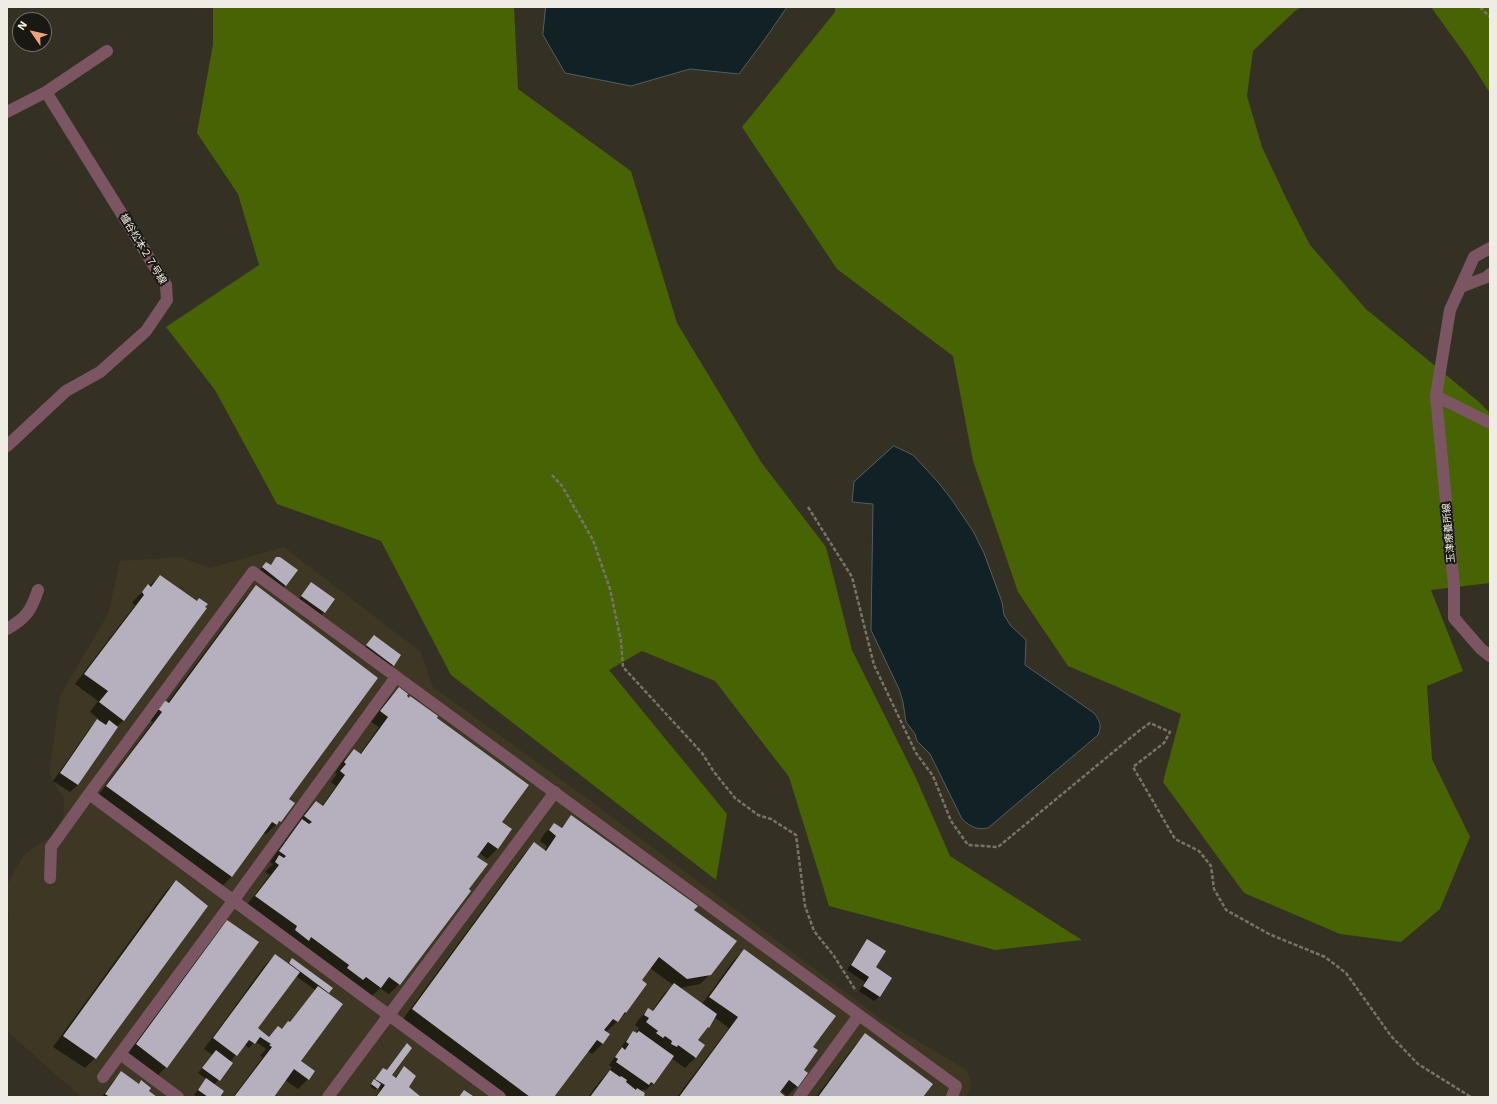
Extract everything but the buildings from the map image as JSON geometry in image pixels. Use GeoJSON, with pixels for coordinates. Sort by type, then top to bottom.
{"type":"FeatureCollection","features":[{"type":"Feature","properties":{"kind":"street"},"geometry":{"type":"LineString","coordinates":[[7,112],[46,92],[107,51]]}},
{"type":"Feature","properties":{"kind":"street","name":"櫨谷松本２７号線"},"geometry":{"type":"LineString","coordinates":[[7,446],[66,391],[100,372],[146,331],[167,300],[166,285],[46,92]]}},
{"type":"Feature","properties":{"kind":"street","name":"玉津療養所線"},"geometry":{"type":"LineString","coordinates":[[1490,248],[1474,257],[1450,310],[1436,396],[1454,586],[1454,618],[1490,656]]}},
{"type":"Feature","properties":{"kind":"street"},"geometry":{"type":"LineString","coordinates":[[1461,287],[1487,278],[1490,274]]}},
{"type":"Feature","properties":{"kind":"street"},"geometry":{"type":"LineString","coordinates":[[1436,396],[1490,423]]}},
{"type":"Feature","properties":{"kind":"street"},"geometry":{"type":"LineString","coordinates":[[50,878],[51,847],[253,572],[956,1086],[952,1097]]}},
{"type":"Feature","properties":{"kind":"street"},"geometry":{"type":"LineString","coordinates":[[7,630],[22,620],[32,606],[38,590]]}},
{"type":"Feature","properties":{"kind":"street"},"geometry":{"type":"LineString","coordinates":[[103,1077],[396,677]]}},
{"type":"Feature","properties":{"kind":"street"},"geometry":{"type":"LineString","coordinates":[[328,1097],[555,792]]}},
{"type":"Feature","properties":{"kind":"street"},"geometry":{"type":"LineString","coordinates":[[89,794],[500,1097]]}},
{"type":"Feature","properties":{"kind":"street"},"geometry":{"type":"LineString","coordinates":[[798,1097],[859,1015]]}},
{"type":"Feature","properties":{"kind":"street"},"geometry":{"type":"LineString","coordinates":[[120,1054],[178,1097]]}},
{"type":"Feature","properties":{"kind":"path"},"geometry":{"type":"LineString","coordinates":[[1480,7],[1490,17]]}},
{"type":"Feature","properties":{"kind":"path"},"geometry":{"type":"LineString","coordinates":[[552,475],[562,486],[593,540],[610,589],[621,640],[623,667],[702,753],[714,772],[735,798],[758,815],[771,819],[796,835],[805,906],[814,931],[834,956],[856,991]]}},
{"type":"Feature","properties":{"kind":"path"},"geometry":{"type":"LineString","coordinates":[[808,507],[852,577],[874,665],[916,753],[933,776],[951,821],[968,844],[998,847],[1150,723],[1170,732],[1164,743],[1133,767],[1175,839],[1199,851],[1211,866],[1214,889],[1226,910],[1269,934],[1326,957],[1346,974],[1391,1036],[1418,1064],[1472,1097]]}},
{"type":"Feature","properties":{"kind":"shaded area"},"geometry":{"type":"Polygon","coordinates":[[[546,7],[787,7],[739,74],[690,69],[631,86],[565,73],[543,35],[546,7]]]}},
{"type":"Feature","properties":{"kind":"shaded area"},"geometry":{"type":"Polygon","coordinates":[[[894,446],[913,455],[938,482],[973,531],[984,553],[1002,602],[1004,615],[1011,626],[1026,640],[1025,665],[1094,713],[1100,724],[1098,735],[988,828],[980,829],[974,827],[962,819],[930,754],[917,741],[915,734],[906,722],[903,702],[899,689],[871,630],[873,504],[852,502],[854,482],[894,446]]]}},
{"type":"Feature","properties":{"kind":"shaded area"},"geometry":{"type":"Polygon","coordinates":[[[284,547],[421,652],[433,687],[588,799],[884,1021],[967,1070],[971,1083],[967,1097],[81,1097],[7,1031],[7,922],[9,916],[7,905],[7,884],[23,856],[40,843],[56,835],[63,823],[64,799],[49,773],[60,696],[108,614],[120,561],[180,557],[210,568],[284,547]]]}},
{"type":"Feature","properties":{"kind":"green space"},"geometry":{"type":"Polygon","coordinates":[[[213,7],[514,7],[518,89],[631,171],[677,323],[761,462],[826,547],[852,650],[916,778],[950,856],[1082,940],[995,950],[829,906],[789,777],[715,681],[642,651],[609,670],[727,814],[716,880],[451,675],[381,541],[277,504],[215,390],[166,327],[259,265],[238,194],[197,133],[213,44],[213,7]]]}},
{"type":"Feature","properties":{"kind":"green space"},"geometry":{"type":"Polygon","coordinates":[[[835,7],[1302,7],[1295,11],[1253,51],[1247,96],[1262,147],[1310,245],[1366,309],[1479,402],[1490,413],[1490,583],[1431,590],[1463,671],[1427,686],[1432,759],[1470,837],[1440,909],[1401,942],[1340,934],[1244,893],[1163,782],[1181,714],[1068,666],[1018,592],[973,461],[953,356],[837,269],[742,127],[835,12],[835,7]]]}},
{"type":"Feature","properties":{"kind":"green space"},"geometry":{"type":"Polygon","coordinates":[[[1431,7],[1490,7],[1490,93],[1469,60],[1431,7]]]}}]}
